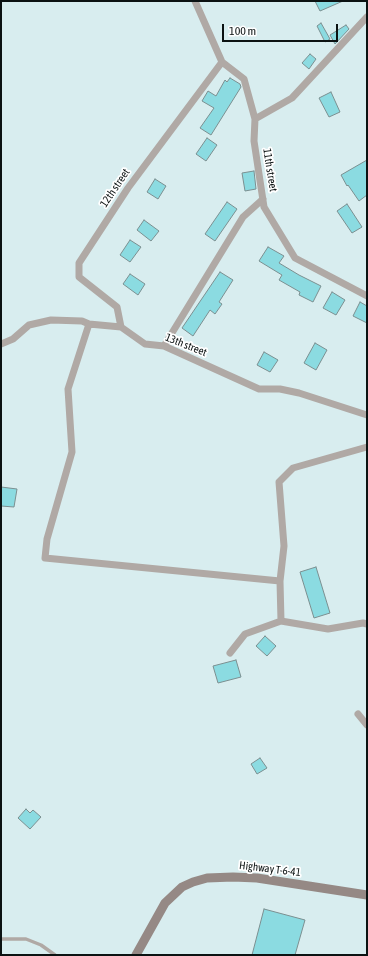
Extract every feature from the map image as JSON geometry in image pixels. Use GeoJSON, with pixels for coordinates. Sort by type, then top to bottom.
{"type":"FeatureCollection","features":[{"type":"Feature","properties":{"kind":"main road","name":"Highway T-6-41"},"geometry":{"type":"LineString","coordinates":[[136,955],[165,902],[182,887],[192,882],[207,878],[257,878],[367,895]]}},
{"type":"Feature","properties":{"kind":"street"},"geometry":{"type":"LineString","coordinates":[[195,1],[222,62]]}},
{"type":"Feature","properties":{"kind":"street"},"geometry":{"type":"LineString","coordinates":[[255,119],[292,98],[367,17]]}},
{"type":"Feature","properties":{"kind":"street","name":"11th street"},"geometry":{"type":"LineString","coordinates":[[164,346],[243,217],[263,199],[254,140],[255,119],[244,79],[222,62]]}},
{"type":"Feature","properties":{"kind":"street","name":"12th street"},"geometry":{"type":"LineString","coordinates":[[121,327],[117,307],[79,277],[79,263],[128,188],[222,62]]}},
{"type":"Feature","properties":{"kind":"street"},"geometry":{"type":"LineString","coordinates":[[263,199],[264,206],[295,258],[367,296]]}},
{"type":"Feature","properties":{"kind":"street","name":"13th street"},"geometry":{"type":"LineString","coordinates":[[1,344],[13,338],[29,325],[51,320],[82,321],[89,324],[121,327],[145,344],[164,346],[259,389],[280,389],[299,393],[367,415]]}},
{"type":"Feature","properties":{"kind":"street"},"geometry":{"type":"LineString","coordinates":[[89,324],[68,389],[72,452],[47,539],[45,558],[280,580]]}},
{"type":"Feature","properties":{"kind":"street"},"geometry":{"type":"LineString","coordinates":[[281,621],[280,580],[284,546],[279,482],[293,468],[367,447]]}},
{"type":"Feature","properties":{"kind":"street"},"geometry":{"type":"LineString","coordinates":[[230,653],[245,634],[281,621],[328,629],[363,623],[367,624]]}},
{"type":"Feature","properties":{"kind":"street"},"geometry":{"type":"LineString","coordinates":[[358,714],[367,725]]}},
{"type":"Feature","properties":{"kind":"lane"},"geometry":{"type":"LineString","coordinates":[[1,939],[26,939],[41,945],[55,955]]}},
{"type":"Feature","properties":{"kind":"building"},"geometry":{"type":"Polygon","coordinates":[[[315,1],[343,1],[320,11],[315,1]]]}},
{"type":"Feature","properties":{"kind":"building"},"geometry":{"type":"Polygon","coordinates":[[[321,23],[330,39],[325,42],[317,26],[321,23]]]}},
{"type":"Feature","properties":{"kind":"building"},"geometry":{"type":"Polygon","coordinates":[[[346,25],[349,29],[335,44],[330,35],[346,25]]]}},
{"type":"Feature","properties":{"kind":"building"},"geometry":{"type":"Polygon","coordinates":[[[310,54],[316,59],[309,69],[302,63],[310,54]]]}},
{"type":"Feature","properties":{"kind":"building"},"geometry":{"type":"Polygon","coordinates":[[[230,78],[240,84],[241,87],[211,135],[200,128],[214,108],[202,101],[208,91],[216,96],[225,80],[227,82],[230,78]]]}},
{"type":"Feature","properties":{"kind":"building"},"geometry":{"type":"Polygon","coordinates":[[[331,92],[340,112],[329,117],[319,98],[331,92]]]}},
{"type":"Feature","properties":{"kind":"building"},"geometry":{"type":"Polygon","coordinates":[[[207,138],[217,145],[206,161],[196,154],[207,138]]]}},
{"type":"Feature","properties":{"kind":"building"},"geometry":{"type":"Polygon","coordinates":[[[367,160],[367,195],[359,201],[348,185],[347,186],[341,175],[367,160]]]}},
{"type":"Feature","properties":{"kind":"building"},"geometry":{"type":"Polygon","coordinates":[[[254,171],[256,189],[245,191],[242,173],[254,171]]]}},
{"type":"Feature","properties":{"kind":"building"},"geometry":{"type":"Polygon","coordinates":[[[155,179],[166,186],[158,199],[147,192],[155,179]]]}},
{"type":"Feature","properties":{"kind":"building"},"geometry":{"type":"Polygon","coordinates":[[[227,202],[237,209],[215,241],[205,234],[227,202]]]}},
{"type":"Feature","properties":{"kind":"building"},"geometry":{"type":"Polygon","coordinates":[[[347,204],[362,227],[352,233],[337,211],[347,204]]]}},
{"type":"Feature","properties":{"kind":"building"},"geometry":{"type":"Polygon","coordinates":[[[144,220],[159,231],[151,241],[137,230],[144,220]]]}},
{"type":"Feature","properties":{"kind":"building"},"geometry":{"type":"Polygon","coordinates":[[[130,240],[141,247],[130,262],[120,255],[130,240]]]}},
{"type":"Feature","properties":{"kind":"building"},"geometry":{"type":"Polygon","coordinates":[[[268,247],[284,256],[279,263],[321,286],[313,302],[299,295],[300,292],[279,280],[282,275],[259,261],[268,247]]]}},
{"type":"Feature","properties":{"kind":"building"},"geometry":{"type":"Polygon","coordinates":[[[220,272],[233,280],[219,302],[222,304],[215,314],[210,310],[193,336],[182,328],[220,272]]]}},
{"type":"Feature","properties":{"kind":"building"},"geometry":{"type":"Polygon","coordinates":[[[130,274],[145,284],[138,295],[123,284],[130,274]]]}},
{"type":"Feature","properties":{"kind":"building"},"geometry":{"type":"Polygon","coordinates":[[[332,292],[345,300],[336,315],[323,308],[332,292]]]}},
{"type":"Feature","properties":{"kind":"building"},"geometry":{"type":"Polygon","coordinates":[[[360,302],[367,306],[367,323],[353,316],[360,302]]]}},
{"type":"Feature","properties":{"kind":"building"},"geometry":{"type":"Polygon","coordinates":[[[315,343],[327,350],[316,370],[304,363],[315,343]]]}},
{"type":"Feature","properties":{"kind":"building"},"geometry":{"type":"Polygon","coordinates":[[[264,352],[278,360],[270,372],[257,365],[264,352]]]}},
{"type":"Feature","properties":{"kind":"building"},"geometry":{"type":"Polygon","coordinates":[[[1,487],[17,489],[14,507],[1,506],[1,487]]]}},
{"type":"Feature","properties":{"kind":"building"},"geometry":{"type":"Polygon","coordinates":[[[316,567],[330,613],[314,618],[300,572],[316,567]]]}},
{"type":"Feature","properties":{"kind":"building"},"geometry":{"type":"Polygon","coordinates":[[[265,636],[276,646],[267,656],[256,646],[265,636]]]}},
{"type":"Feature","properties":{"kind":"building"},"geometry":{"type":"Polygon","coordinates":[[[236,660],[241,677],[218,683],[213,666],[236,660]]]}},
{"type":"Feature","properties":{"kind":"building"},"geometry":{"type":"Polygon","coordinates":[[[260,758],[267,768],[257,774],[251,764],[260,758]]]}},
{"type":"Feature","properties":{"kind":"building"},"geometry":{"type":"Polygon","coordinates":[[[26,809],[30,813],[33,810],[41,817],[30,829],[18,818],[26,809]]]}},
{"type":"Feature","properties":{"kind":"building"},"geometry":{"type":"Polygon","coordinates":[[[264,909],[305,920],[295,955],[252,955],[264,909]]]}}]}
